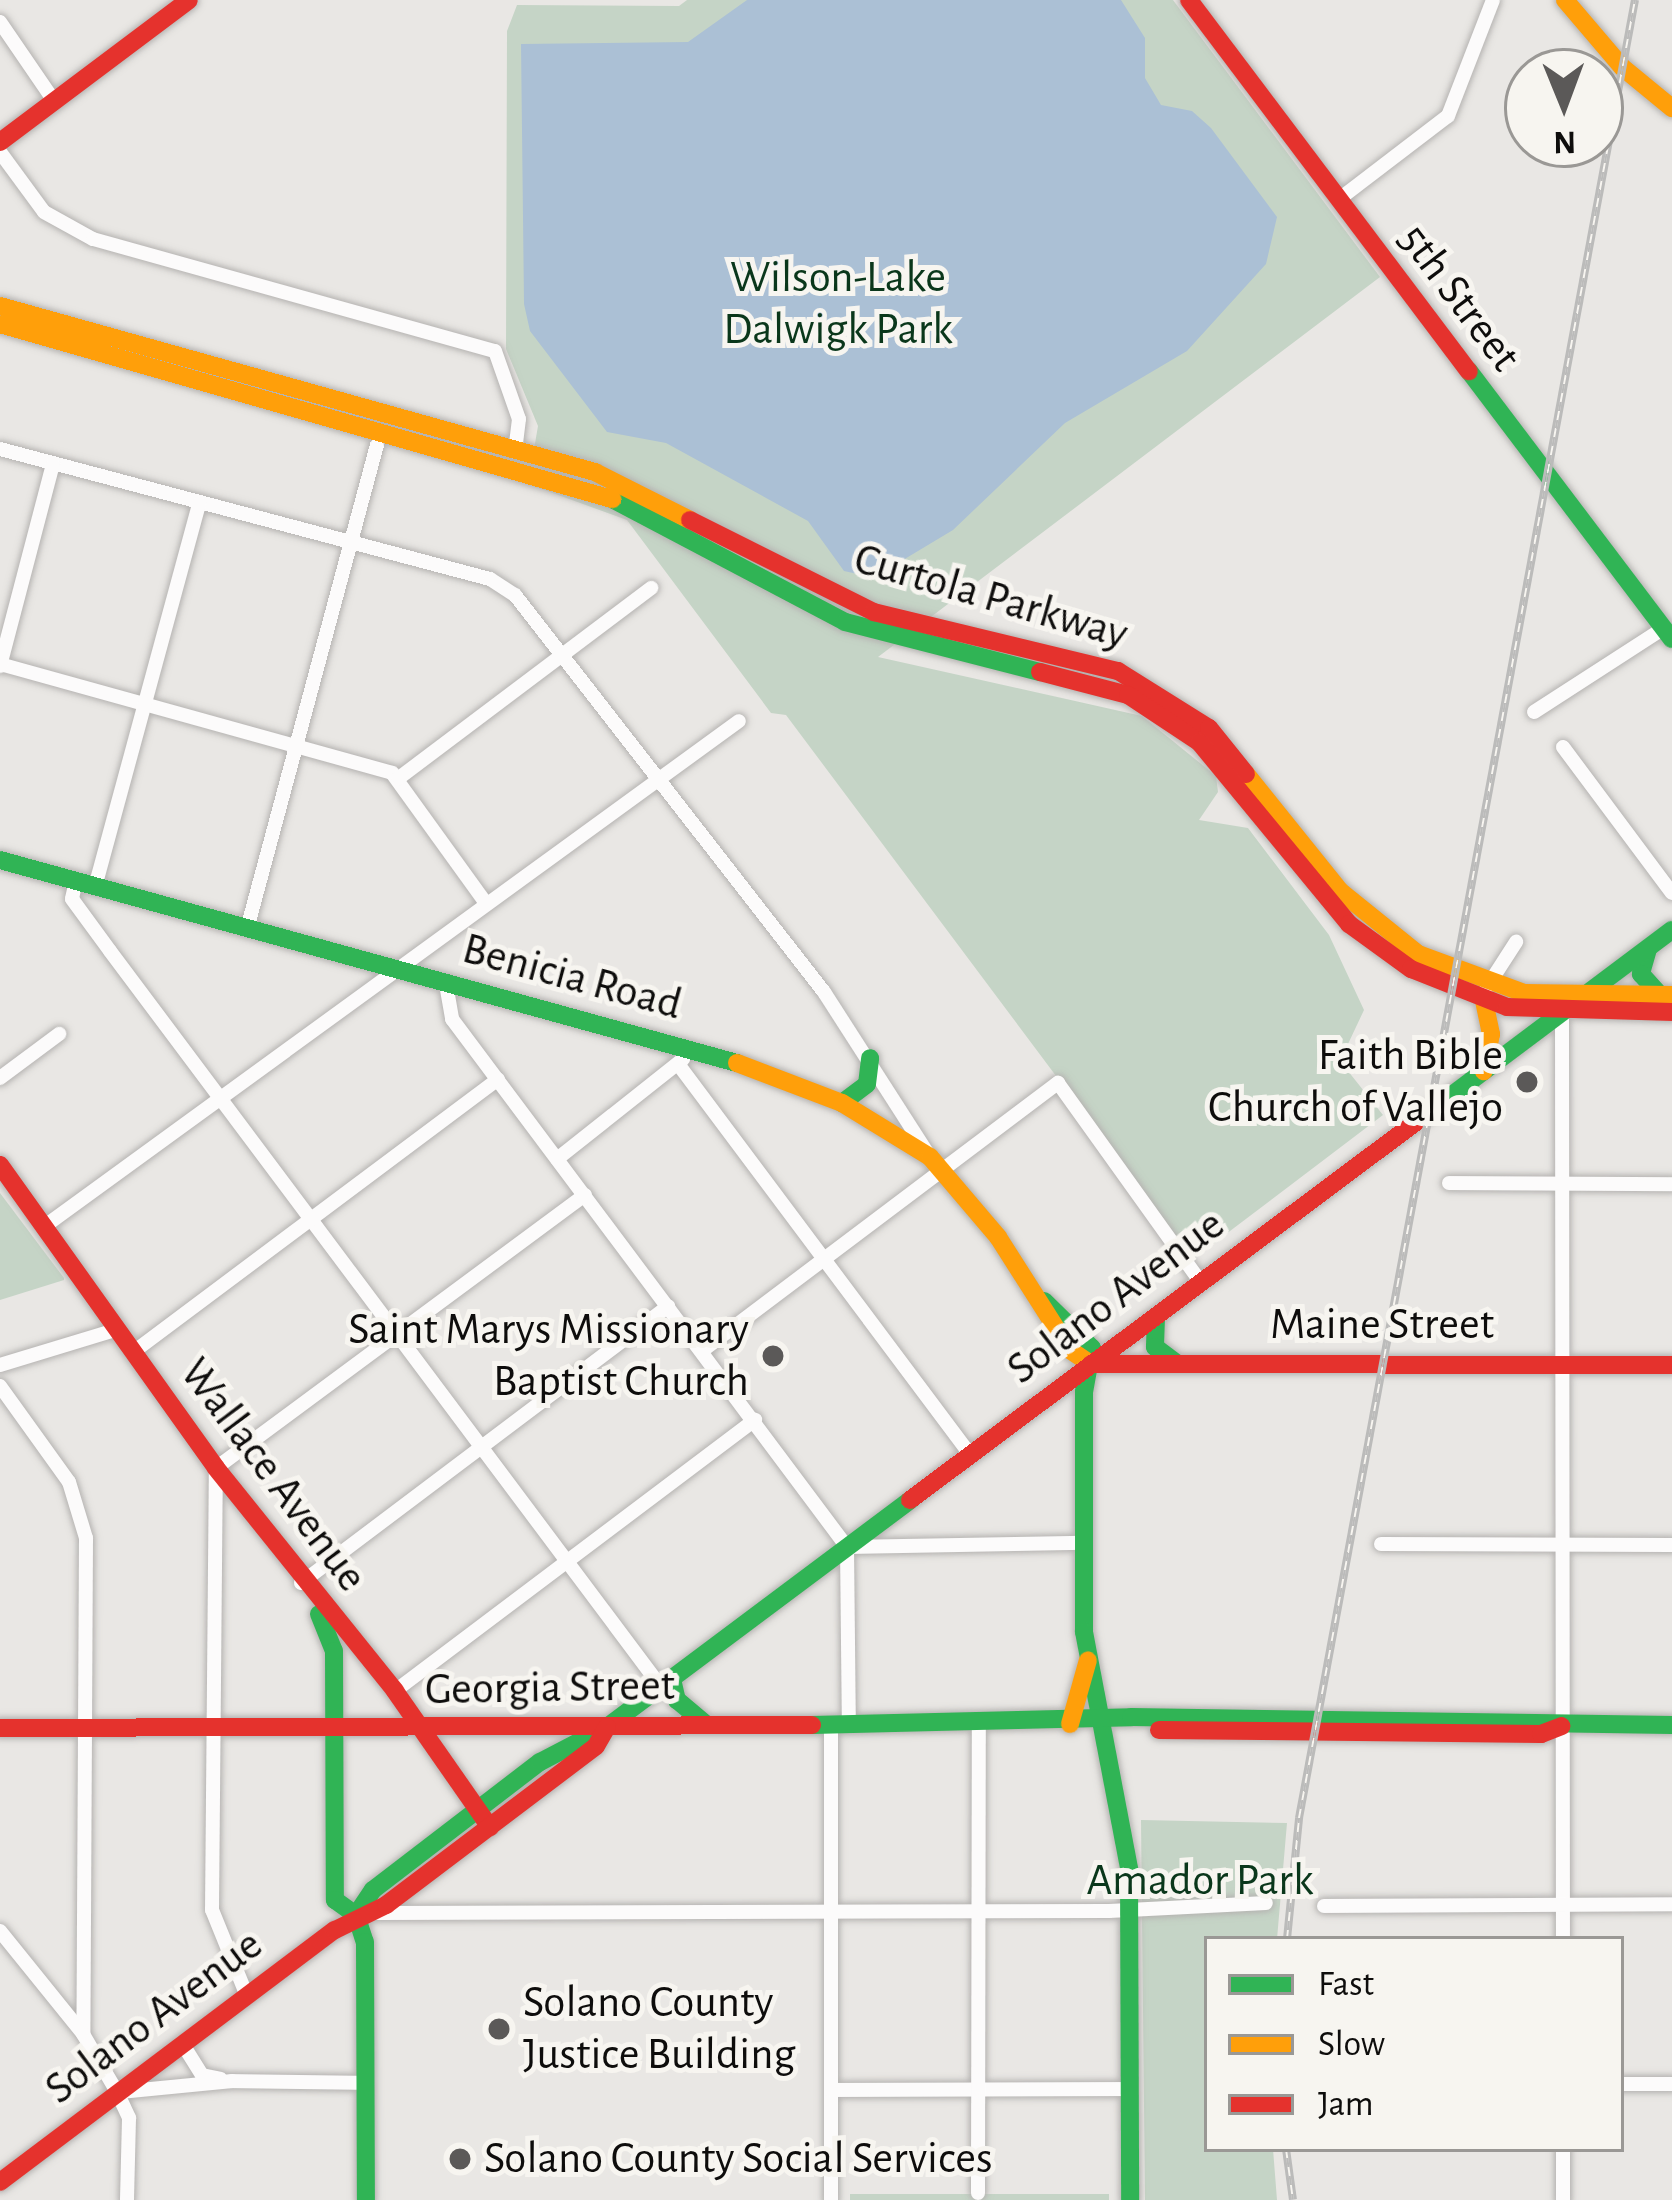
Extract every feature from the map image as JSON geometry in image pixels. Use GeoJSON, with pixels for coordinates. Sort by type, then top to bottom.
{"type":"FeatureCollection","features":[{"type":"Feature","properties":{"kind":"main road"},"geometry":{"type":"LineString","coordinates":[[0,142],[189,0]]}},
{"type":"Feature","properties":{"kind":"main road","name":"5th Street"},"geometry":{"type":"LineString","coordinates":[[1190,0],[1668,633]]}},
{"type":"Feature","properties":{"kind":"main road"},"geometry":{"type":"LineString","coordinates":[[1565,0],[1622,67],[1672,108]]}},
{"type":"Feature","properties":{"kind":"main road","name":"Curtola Parkway"},"geometry":{"type":"LineString","coordinates":[[0,306],[654,496],[874,612],[1080,657],[1161,692],[1237,755],[1362,912],[1418,954],[1486,993],[1668,1001]]}},
{"type":"Feature","properties":{"kind":"main road","name":"Curtola Parkway"},"geometry":{"type":"LineString","coordinates":[[0,324],[608,495],[862,628],[1088,679],[1142,703],[1229,773],[1349,924],[1412,970],[1562,1013],[1668,1001]]}},
{"type":"Feature","properties":{"kind":"main road"},"geometry":{"type":"LineString","coordinates":[[479,459],[515,452]]}},
{"type":"Feature","properties":{"kind":"main road","name":"Benicia Road"},"geometry":{"type":"LineString","coordinates":[[0,860],[397,968],[683,1058],[842,1102],[936,1163],[1043,1301],[1070,1350],[1091,1364]]}},
{"type":"Feature","properties":{"kind":"main road","name":"Solano Avenue"},"geometry":{"type":"LineString","coordinates":[[356,1915],[373,1890],[540,1762],[608,1727],[1672,930]]}},
{"type":"Feature","properties":{"kind":"main road"},"geometry":{"type":"LineString","coordinates":[[1648,949],[1641,974],[1668,1001]]}},
{"type":"Feature","properties":{"kind":"main road"},"geometry":{"type":"LineString","coordinates":[[1484,1071],[1491,1034],[1486,993]]}},
{"type":"Feature","properties":{"kind":"main road"},"geometry":{"type":"LineString","coordinates":[[842,1102],[867,1084],[870,1058]]}},
{"type":"Feature","properties":{"kind":"main road","name":"Wallace Avenue"},"geometry":{"type":"LineString","coordinates":[[0,1165],[216,1468],[305,1588],[395,1691],[481,1807],[490,1827]]}},
{"type":"Feature","properties":{"kind":"main road"},"geometry":{"type":"LineString","coordinates":[[1156,1317],[1156,1350],[1180,1364]]}},
{"type":"Feature","properties":{"kind":"main road"},"geometry":{"type":"LineString","coordinates":[[1091,1364],[1085,1543],[1088,1660],[1125,1838],[1130,2200]]}},
{"type":"Feature","properties":{"kind":"main road","name":"Maine Street"},"geometry":{"type":"LineString","coordinates":[[1091,1364],[1672,1365]]}},
{"type":"Feature","properties":{"kind":"main road"},"geometry":{"type":"LineString","coordinates":[[1042,1401],[1067,1406],[1087,1436]]}},
{"type":"Feature","properties":{"kind":"main road"},"geometry":{"type":"LineString","coordinates":[[305,1588],[335,1666],[335,1900],[356,1915],[364,1942],[366,2200]]}},
{"type":"Feature","properties":{"kind":"main road"},"geometry":{"type":"LineString","coordinates":[[335,1666],[348,1652],[364,1651]]}},
{"type":"Feature","properties":{"kind":"main road"},"geometry":{"type":"LineString","coordinates":[[1070,1724],[1088,1660]]}},
{"type":"Feature","properties":{"kind":"main road"},"geometry":{"type":"LineString","coordinates":[[667,1683],[677,1700],[706,1724]]}},
{"type":"Feature","properties":{"kind":"main road","name":"Georgia Street"},"geometry":{"type":"LineString","coordinates":[[0,1728],[518,1731],[706,1724],[1516,1717],[1564,1725],[1672,1725]]}},
{"type":"Feature","properties":{"kind":"main road","name":"Solano Avenue"},"geometry":{"type":"LineString","coordinates":[[3,2173],[356,1915],[386,1904],[596,1746],[608,1727]]}},
{"type":"Feature","properties":{"kind":"main road"},"geometry":{"type":"LineString","coordinates":[[518,1731],[535,1742],[540,1762]]}},
{"type":"Feature","properties":{"kind":"street"},"geometry":{"type":"LineString","coordinates":[[1338,200],[1448,116],[1493,0]]}},
{"type":"Feature","properties":{"kind":"street"},"geometry":{"type":"LineString","coordinates":[[0,22],[54,101]]}},
{"type":"Feature","properties":{"kind":"street"},"geometry":{"type":"LineString","coordinates":[[0,152],[44,212],[74,231],[495,351],[519,419],[515,452]]}},
{"type":"Feature","properties":{"kind":"street"},"geometry":{"type":"LineString","coordinates":[[247,929],[377,445]]}},
{"type":"Feature","properties":{"kind":"street"},"geometry":{"type":"LineString","coordinates":[[0,449],[490,579],[515,595],[870,1058],[936,1163]]}},
{"type":"Feature","properties":{"kind":"street"},"geometry":{"type":"LineString","coordinates":[[53,464],[0,665],[399,778],[484,902]]}},
{"type":"Feature","properties":{"kind":"street"},"geometry":{"type":"LineString","coordinates":[[199,504],[146,704],[85,884],[72,899],[566,1561],[667,1683]]}},
{"type":"Feature","properties":{"kind":"street"},"geometry":{"type":"LineString","coordinates":[[399,778],[560,652],[651,588]]}},
{"type":"Feature","properties":{"kind":"street"},"geometry":{"type":"LineString","coordinates":[[1534,712],[1668,633]]}},
{"type":"Feature","properties":{"kind":"street"},"geometry":{"type":"LineString","coordinates":[[45,1226],[484,902],[739,721]]}},
{"type":"Feature","properties":{"kind":"street"},"geometry":{"type":"LineString","coordinates":[[1563,747],[1672,893]]}},
{"type":"Feature","properties":{"kind":"street"},"geometry":{"type":"LineString","coordinates":[[1486,993],[1516,942]]}},
{"type":"Feature","properties":{"kind":"street"},"geometry":{"type":"LineString","coordinates":[[446,984],[452,1019],[847,1547],[832,1912],[831,2200]]}},
{"type":"Feature","properties":{"kind":"street"},"geometry":{"type":"LineString","coordinates":[[1562,1013],[1563,1936]]}},
{"type":"Feature","properties":{"kind":"street"},"geometry":{"type":"LineString","coordinates":[[0,1078],[59,1034]]}},
{"type":"Feature","properties":{"kind":"street"},"geometry":{"type":"LineString","coordinates":[[557,1160],[683,1058],[971,1455]]}},
{"type":"Feature","properties":{"kind":"street"},"geometry":{"type":"LineString","coordinates":[[132,1353],[498,1079]]}},
{"type":"Feature","properties":{"kind":"street"},"geometry":{"type":"LineString","coordinates":[[702,1351],[826,1258],[936,1163],[1058,1083],[1201,1283]]}},
{"type":"Feature","properties":{"kind":"street"},"geometry":{"type":"LineString","coordinates":[[1449,1183],[1672,1184]]}},
{"type":"Feature","properties":{"kind":"street"},"geometry":{"type":"LineString","coordinates":[[248,1996],[212,1910],[216,1468],[585,1195]]}},
{"type":"Feature","properties":{"kind":"street"},"geometry":{"type":"LineString","coordinates":[[305,1588],[668,1306]]}},
{"type":"Feature","properties":{"kind":"street"},"geometry":{"type":"LineString","coordinates":[[0,1365],[115,1330]]}},
{"type":"Feature","properties":{"kind":"street"},"geometry":{"type":"LineString","coordinates":[[0,1386],[78,1501],[88,1557],[83,2034]]}},
{"type":"Feature","properties":{"kind":"street"},"geometry":{"type":"LineString","coordinates":[[395,1691],[755,1420]]}},
{"type":"Feature","properties":{"kind":"street"},"geometry":{"type":"LineString","coordinates":[[847,1547],[1085,1543]]}},
{"type":"Feature","properties":{"kind":"street"},"geometry":{"type":"LineString","coordinates":[[1381,1544],[1672,1545]]}},
{"type":"Feature","properties":{"kind":"street"},"geometry":{"type":"LineString","coordinates":[[978,2193],[979,1724]]}},
{"type":"Feature","properties":{"kind":"street"},"geometry":{"type":"LineString","coordinates":[[356,1915],[432,1908],[832,1912],[1266,1903]]}},
{"type":"Feature","properties":{"kind":"street"},"geometry":{"type":"LineString","coordinates":[[1324,1906],[1672,1904]]}},
{"type":"Feature","properties":{"kind":"street"},"geometry":{"type":"LineString","coordinates":[[0,1931],[83,2034],[117,2092],[129,2118],[127,2200]]}},
{"type":"Feature","properties":{"kind":"street"},"geometry":{"type":"LineString","coordinates":[[182,2043],[202,2075],[232,2081]]}},
{"type":"Feature","properties":{"kind":"street"},"geometry":{"type":"LineString","coordinates":[[117,2092],[232,2081],[367,2083]]}},
{"type":"Feature","properties":{"kind":"street"},"geometry":{"type":"LineString","coordinates":[[1624,2084],[1672,2084]]}},
{"type":"Feature","properties":{"kind":"street"},"geometry":{"type":"LineString","coordinates":[[832,2090],[1131,2089]]}},
{"type":"Feature","properties":{"kind":"street"},"geometry":{"type":"LineString","coordinates":[[1563,2152],[1563,2200]]}},
{"type":"Feature","properties":{"kind":"green space","name":"Wilson-Lake Dalwigk Park"},"geometry":{"type":"Polygon","coordinates":[[[687,0],[1173,0],[1380,277],[878,657],[1142,716],[1216,776],[1218,792],[1199,820],[1248,828],[1329,935],[1364,1010],[1340,1061],[1383,1115],[1193,1259],[786,715],[771,713],[627,520],[528,484],[538,426],[506,349],[507,31],[517,5],[679,6],[687,0]]]}},
{"type":"Feature","properties":{"kind":"green space"},"geometry":{"type":"Polygon","coordinates":[[[0,1193],[64,1278],[64,1280],[0,1300],[0,1193]]]}},
{"type":"Feature","properties":{"kind":"green space","name":"Amador Park"},"geometry":{"type":"Polygon","coordinates":[[[1141,1820],[1287,1823],[1277,1936],[1204,1936],[1204,2152],[1273,2152],[1277,2200],[1145,2200],[1141,1820]]]}},
{"type":"Feature","properties":{"kind":"green space"},"geometry":{"type":"Polygon","coordinates":[[[850,2194],[1109,2194],[1109,2200],[850,2200],[850,2194]]]}},
{"type":"Feature","properties":{"kind":"water"},"geometry":{"type":"Polygon","coordinates":[[[747,0],[1121,0],[1145,38],[1145,78],[1161,105],[1192,111],[1211,128],[1277,217],[1266,264],[1187,351],[1065,423],[953,530],[898,563],[878,565],[871,577],[844,571],[808,521],[666,443],[607,432],[530,331],[524,304],[521,44],[688,42],[747,0]]]}},
{"type":"Feature","properties":{"kind":"railway"},"geometry":{"type":"LineString","coordinates":[[1287,1936],[1299,1818],[1635,0]]}},
{"type":"Feature","properties":{"kind":"railway"},"geometry":{"type":"LineString","coordinates":[[1286,2152],[1293,2200]]}},
{"type":"Feature","properties":{"kind":"traffic: fast"},"geometry":{"type":"LineString","coordinates":[[1469,371],[1672,639]]}},
{"type":"Feature","properties":{"kind":"traffic: fast"},"geometry":{"type":"LineString","coordinates":[[612,499],[845,622],[1040,672]]}},
{"type":"Feature","properties":{"kind":"traffic: fast"},"geometry":{"type":"LineString","coordinates":[[0,860],[737,1063]]}},
{"type":"Feature","properties":{"kind":"traffic: fast"},"geometry":{"type":"LineString","coordinates":[[1428,1113],[1672,930]]}},
{"type":"Feature","properties":{"kind":"traffic: fast"},"geometry":{"type":"LineString","coordinates":[[1648,949],[1641,974],[1660,995]]}},
{"type":"Feature","properties":{"kind":"traffic: fast"},"geometry":{"type":"LineString","coordinates":[[842,1103],[867,1084],[870,1058]]}},
{"type":"Feature","properties":{"kind":"traffic: fast"},"geometry":{"type":"LineString","coordinates":[[1044,1301],[1092,1348],[1084,1392],[1084,1632],[1129,1869],[1130,2200]]}},
{"type":"Feature","properties":{"kind":"traffic: fast"},"geometry":{"type":"LineString","coordinates":[[1156,1317],[1155,1347],[1175,1362]]}},
{"type":"Feature","properties":{"kind":"traffic: fast"},"geometry":{"type":"LineString","coordinates":[[356,1915],[373,1890],[540,1762],[607,1727],[910,1500]]}},
{"type":"Feature","properties":{"kind":"traffic: fast"},"geometry":{"type":"LineString","coordinates":[[319,1614],[334,1651],[335,1900],[356,1915],[365,1942],[366,2200]]}},
{"type":"Feature","properties":{"kind":"traffic: fast"},"geometry":{"type":"LineString","coordinates":[[672,1679],[677,1700],[706,1724]]}},
{"type":"Feature","properties":{"kind":"traffic: fast"},"geometry":{"type":"LineString","coordinates":[[812,1725],[1131,1717],[1672,1725]]}},
{"type":"Feature","properties":{"kind":"traffic: slow"},"geometry":{"type":"LineString","coordinates":[[1565,0],[1622,67],[1672,108]]}},
{"type":"Feature","properties":{"kind":"traffic: slow"},"geometry":{"type":"LineString","coordinates":[[0,306],[595,472],[690,520]]}},
{"type":"Feature","properties":{"kind":"traffic: slow"},"geometry":{"type":"LineString","coordinates":[[0,324],[612,499]]}},
{"type":"Feature","properties":{"kind":"traffic: slow"},"geometry":{"type":"LineString","coordinates":[[1246,774],[1340,891],[1418,954],[1524,993],[1672,995]]}},
{"type":"Feature","properties":{"kind":"traffic: slow"},"geometry":{"type":"LineString","coordinates":[[1484,1001],[1491,1034],[1484,1071]]}},
{"type":"Feature","properties":{"kind":"traffic: slow"},"geometry":{"type":"LineString","coordinates":[[737,1063],[842,1103],[930,1157],[998,1237],[1070,1350],[1091,1364]]}},
{"type":"Feature","properties":{"kind":"traffic: slow"},"geometry":{"type":"LineString","coordinates":[[1070,1724],[1088,1660]]}},
{"type":"Feature","properties":{"kind":"traffic: jam"},"geometry":{"type":"LineString","coordinates":[[0,142],[189,0]]}},
{"type":"Feature","properties":{"kind":"traffic: jam"},"geometry":{"type":"LineString","coordinates":[[1189,0],[1469,371]]}},
{"type":"Feature","properties":{"kind":"traffic: jam"},"geometry":{"type":"LineString","coordinates":[[690,520],[874,612],[1118,671],[1209,728],[1246,774]]}},
{"type":"Feature","properties":{"kind":"traffic: jam"},"geometry":{"type":"LineString","coordinates":[[1040,672],[1128,695],[1199,742],[1349,924],[1411,969],[1507,1007],[1672,1012]]}},
{"type":"Feature","properties":{"kind":"traffic: jam"},"geometry":{"type":"LineString","coordinates":[[910,1500],[1428,1113]]}},
{"type":"Feature","properties":{"kind":"traffic: jam"},"geometry":{"type":"LineString","coordinates":[[0,1165],[216,1468],[395,1691],[490,1827]]}},
{"type":"Feature","properties":{"kind":"traffic: jam"},"geometry":{"type":"LineString","coordinates":[[1091,1364],[1672,1365]]}},
{"type":"Feature","properties":{"kind":"traffic: jam"},"geometry":{"type":"LineString","coordinates":[[0,1728],[812,1725]]}},
{"type":"Feature","properties":{"kind":"traffic: jam"},"geometry":{"type":"LineString","coordinates":[[1159,1730],[1541,1734],[1562,1726]]}},
{"type":"Feature","properties":{"kind":"traffic: jam"},"geometry":{"type":"LineString","coordinates":[[0,2182],[335,1930],[386,1905],[596,1746],[607,1727]]}},
{"type":"Feature","properties":{"kind":"place","name":"Faith Bible Church of Vallejo"},"geometry":{"type":"Point","coordinates":[1527,1082]}},
{"type":"Feature","properties":{"kind":"place","name":"Saint Marys Missionary Baptist Church"},"geometry":{"type":"Point","coordinates":[773,1356]}},
{"type":"Feature","properties":{"kind":"place","name":"Solano County Justice Building"},"geometry":{"type":"Point","coordinates":[499,2029]}},
{"type":"Feature","properties":{"kind":"place","name":"Solano County Social Services"},"geometry":{"type":"Point","coordinates":[460,2159]}}]}
